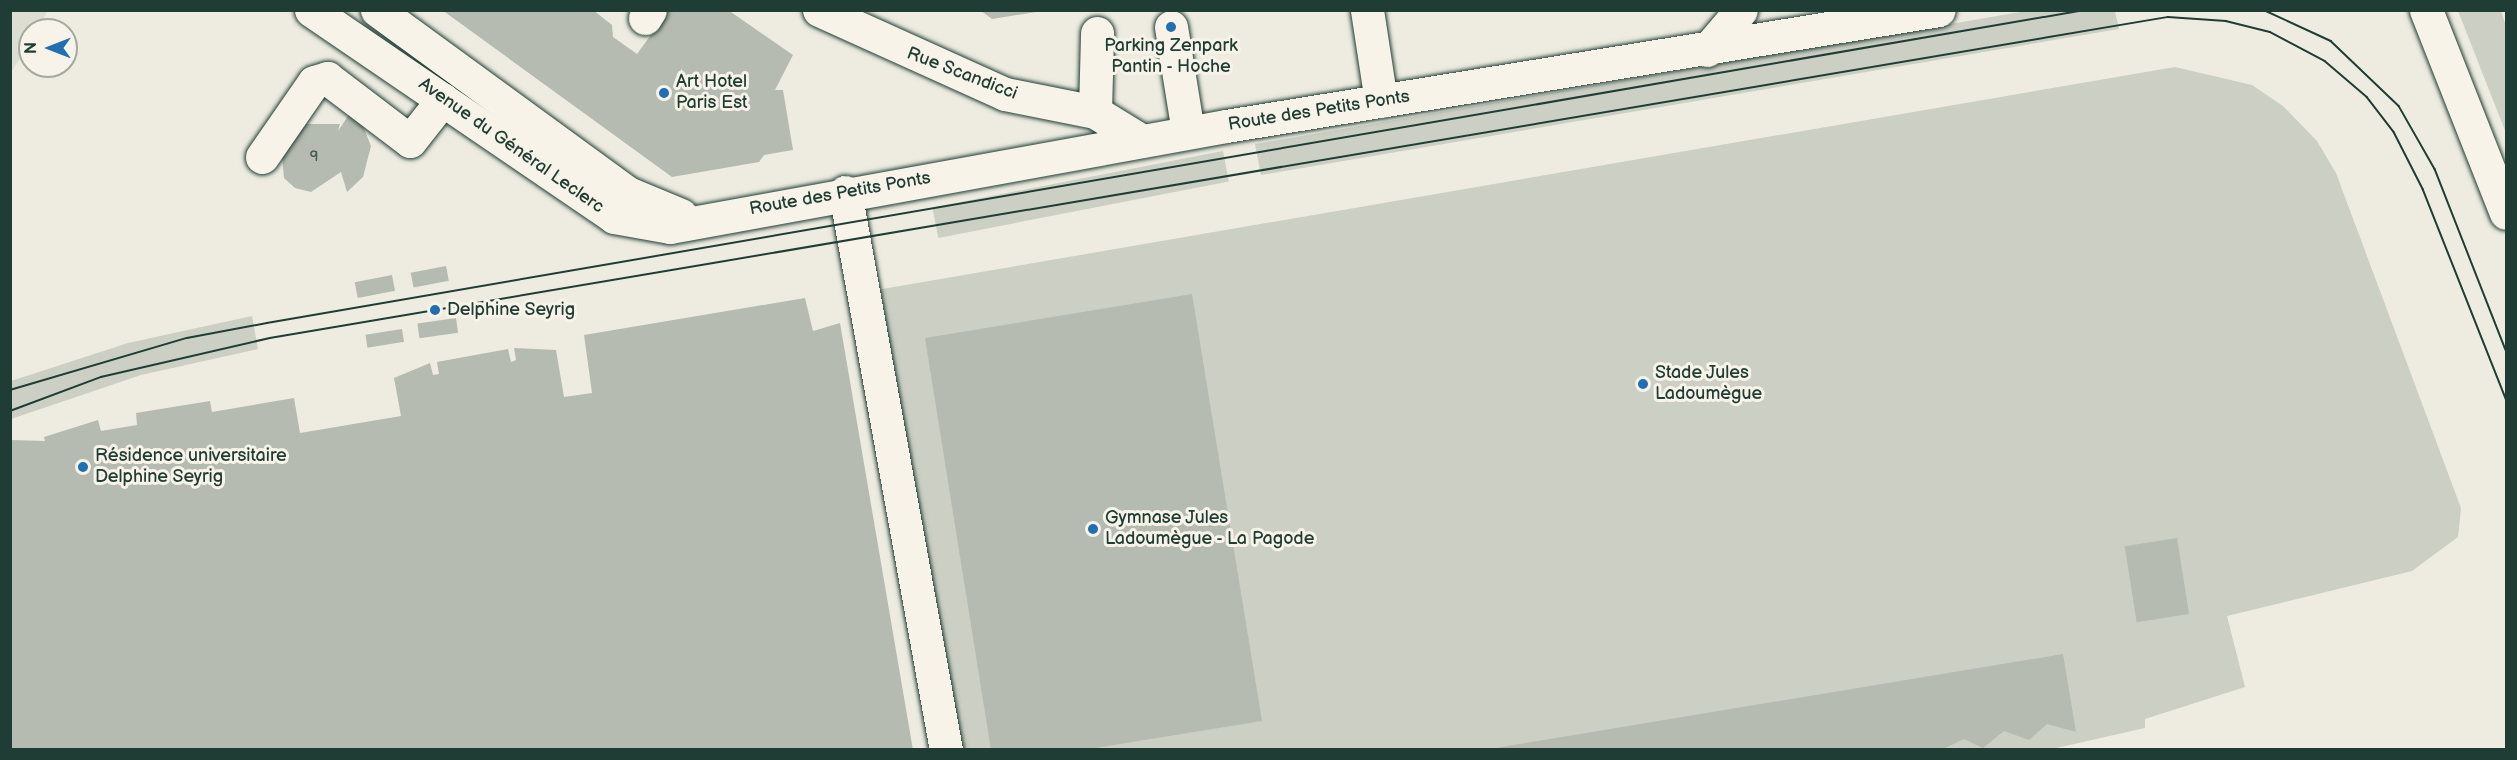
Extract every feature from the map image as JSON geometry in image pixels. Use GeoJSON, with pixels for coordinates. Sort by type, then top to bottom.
{"type":"FeatureCollection","features":[{"type":"Feature","properties":{"kind":"main road","name":"Avenue du Général Leclerc"},"geometry":{"type":"LineString","coordinates":[[311,10],[614,217],[670,227],[700,220]]}},
{"type":"Feature","properties":{"kind":"main road","name":"Avenue du Général Leclerc"},"geometry":{"type":"LineString","coordinates":[[377,10],[628,193],[665,212],[700,220]]}},
{"type":"Feature","properties":{"kind":"main road","name":"Rue Scandicci"},"geometry":{"type":"LineString","coordinates":[[819,10],[1005,94],[1095,112],[1142,141]]}},
{"type":"Feature","properties":{"kind":"main road"},"geometry":{"type":"LineString","coordinates":[[1367,10],[1381,101]]}},
{"type":"Feature","properties":{"kind":"main road"},"geometry":{"type":"LineString","coordinates":[[1707,50],[1741,10]]}},
{"type":"Feature","properties":{"kind":"main road","name":"Route des Petits Ponts"},"geometry":{"type":"LineString","coordinates":[[700,220],[845,192],[1188,132],[1707,50],[1939,10]]}},
{"type":"Feature","properties":{"kind":"main road"},"geometry":{"type":"LineString","coordinates":[[2426,10],[2506,213]]}},
{"type":"Feature","properties":{"kind":"main road"},"geometry":{"type":"LineString","coordinates":[[1171,27],[1188,132]]}},
{"type":"Feature","properties":{"kind":"main road"},"geometry":{"type":"LineString","coordinates":[[1095,112],[1097,33]]}},
{"type":"Feature","properties":{"kind":"main road"},"geometry":{"type":"LineString","coordinates":[[262,157],[314,82],[327,78],[410,141],[443,99]]}},
{"type":"Feature","properties":{"kind":"main road"},"geometry":{"type":"LineString","coordinates":[[845,192],[946,750]]}},
{"type":"Feature","properties":{"kind":"shaded area"},"geometry":{"type":"Polygon","coordinates":[[[11,10],[47,11],[44,18],[18,18],[18,61],[11,72],[11,10]]]}},
{"type":"Feature","properties":{"kind":"shaded area"},"geometry":{"type":"Polygon","coordinates":[[[2026,11],[2115,11],[2119,29],[1261,175],[1255,144],[2026,11]]]}},
{"type":"Feature","properties":{"kind":"shaded area"},"geometry":{"type":"Polygon","coordinates":[[[2458,11],[2501,11],[2506,26],[2506,133],[2458,11]]]}},
{"type":"Feature","properties":{"kind":"shaded area","name":"Stade Jules Ladoumègue"},"geometry":{"type":"Polygon","coordinates":[[[2175,67],[2252,85],[2283,106],[2317,141],[2336,173],[2461,508],[2458,537],[2412,571],[2227,616],[2245,687],[2145,719],[2145,728],[2052,749],[935,749],[853,294],[2175,67]]]}},
{"type":"Feature","properties":{"kind":"shaded area"},"geometry":{"type":"Polygon","coordinates":[[[1223,151],[1229,181],[938,238],[932,207],[1223,151]]]}},
{"type":"Feature","properties":{"kind":"shaded area"},"geometry":{"type":"Polygon","coordinates":[[[252,316],[258,349],[141,375],[11,419],[11,381],[128,343],[252,316]]]}},
{"type":"Feature","properties":{"kind":"building","name":"Art Hotel Paris Est"},"geometry":{"type":"Polygon","coordinates":[[[442,10],[593,10],[612,25],[613,37],[637,54],[669,10],[728,10],[793,55],[775,90],[783,90],[793,150],[764,155],[759,162],[672,177],[442,10]]]}},
{"type":"Feature","properties":{"kind":"building"},"geometry":{"type":"Polygon","coordinates":[[[980,10],[1036,10],[1036,12],[992,19],[980,10]]]}},
{"type":"Feature","properties":{"kind":"building"},"geometry":{"type":"Polygon","coordinates":[[[350,113],[363,126],[371,146],[363,177],[347,192],[341,172],[311,192],[295,188],[284,178],[281,146],[298,124],[340,124],[338,131],[350,113]]]}},
{"type":"Feature","properties":{"kind":"building"},"geometry":{"type":"Polygon","coordinates":[[[446,266],[449,281],[414,288],[411,273],[446,266]]]}},
{"type":"Feature","properties":{"kind":"building"},"geometry":{"type":"Polygon","coordinates":[[[392,275],[395,291],[358,298],[355,282],[392,275]]]}},
{"type":"Feature","properties":{"kind":"building","name":"Gymnase Jules Ladoumègue - La Pagode"},"geometry":{"type":"Polygon","coordinates":[[[1192,294],[1262,721],[1083,750],[991,750],[925,338],[1192,294]]]}},
{"type":"Feature","properties":{"kind":"building"},"geometry":{"type":"Polygon","coordinates":[[[805,298],[813,331],[840,323],[913,750],[10,750],[10,440],[45,441],[44,437],[98,420],[101,431],[137,425],[136,413],[210,401],[212,412],[294,398],[300,433],[401,416],[394,378],[430,363],[433,375],[439,374],[437,362],[508,349],[511,362],[516,360],[514,348],[556,350],[564,397],[592,393],[584,335],[805,298]]]}},
{"type":"Feature","properties":{"kind":"building"},"geometry":{"type":"Polygon","coordinates":[[[456,318],[458,333],[419,338],[417,323],[456,318]]]}},
{"type":"Feature","properties":{"kind":"building"},"geometry":{"type":"Polygon","coordinates":[[[402,329],[404,342],[367,348],[365,335],[402,329]]]}},
{"type":"Feature","properties":{"kind":"building"},"geometry":{"type":"Polygon","coordinates":[[[2177,538],[2189,614],[2137,622],[2125,546],[2177,538]]]}},
{"type":"Feature","properties":{"kind":"building"},"geometry":{"type":"Polygon","coordinates":[[[2063,654],[2076,732],[2047,724],[2029,740],[2004,731],[1983,748],[1964,739],[1941,750],[1483,750],[2063,654]]]}},
{"type":"Feature","properties":{"kind":"tram line"},"geometry":{"type":"LineString","coordinates":[[10,390],[187,338],[267,323],[2084,10]]}},
{"type":"Feature","properties":{"kind":"tram line"},"geometry":{"type":"LineString","coordinates":[[2264,10],[2331,41],[2399,106],[2435,169],[2506,350]]}},
{"type":"Feature","properties":{"kind":"tram line"},"geometry":{"type":"LineString","coordinates":[[10,411],[101,377],[270,338],[2168,17],[2226,21],[2270,32],[2325,61],[2367,97],[2394,132],[2423,189],[2506,399]]}},
{"type":"Feature","properties":{"kind":"place","name":"Parking Zenpark Pantin - Hoche"},"geometry":{"type":"Point","coordinates":[1171,27]}},
{"type":"Feature","properties":{"kind":"place","name":"Art Hotel Paris Est"},"geometry":{"type":"Point","coordinates":[664,93]}},
{"type":"Feature","properties":{"kind":"place","name":"Delphine Seyrig"},"geometry":{"type":"Point","coordinates":[435,310]}},
{"type":"Feature","properties":{"kind":"place","name":"Stade Jules Ladoumègue"},"geometry":{"type":"Point","coordinates":[1643,384]}},
{"type":"Feature","properties":{"kind":"place","name":"Résidence universitaire Delphine Seyrig"},"geometry":{"type":"Point","coordinates":[83,467]}},
{"type":"Feature","properties":{"kind":"place","name":"Gymnase Jules Ladoumègue - La Pagode"},"geometry":{"type":"Point","coordinates":[1093,529]}}]}
